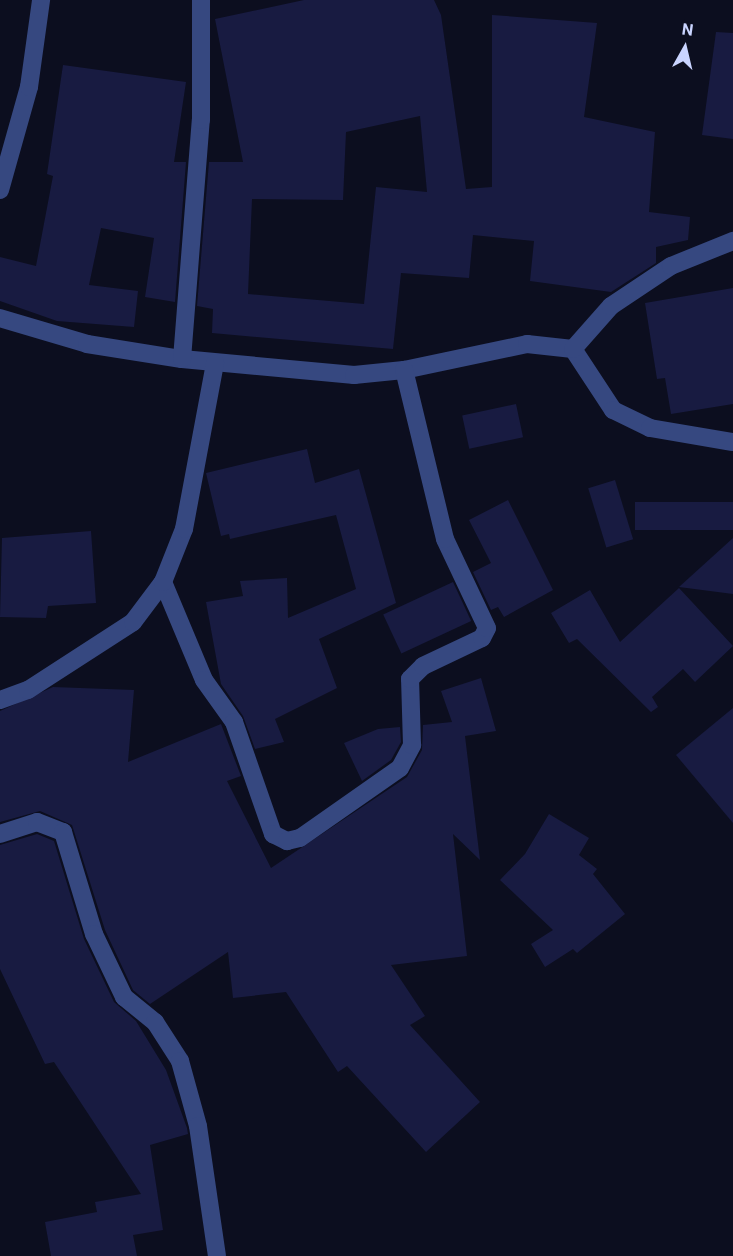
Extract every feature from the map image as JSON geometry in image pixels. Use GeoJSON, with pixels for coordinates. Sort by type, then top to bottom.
{"type":"FeatureCollection","features":[{"type":"Feature","properties":{"kind":"street"},"geometry":{"type":"LineString","coordinates":[[0,190],[29,87],[41,0]]}},
{"type":"Feature","properties":{"kind":"street"},"geometry":{"type":"LineString","coordinates":[[182,359],[201,120],[201,0]]}},
{"type":"Feature","properties":{"kind":"street"},"geometry":{"type":"LineString","coordinates":[[573,349],[611,306],[671,266],[733,241]]}},
{"type":"Feature","properties":{"kind":"street"},"geometry":{"type":"LineString","coordinates":[[0,318],[87,344],[215,363],[354,375],[404,370],[444,357],[526,344],[573,349]]}},
{"type":"Feature","properties":{"kind":"street"},"geometry":{"type":"LineString","coordinates":[[573,349],[613,410],[650,428],[733,442]]}},
{"type":"Feature","properties":{"kind":"street"},"geometry":{"type":"LineString","coordinates":[[0,700],[28,690],[132,622],[163,582],[184,529],[215,363]]}},
{"type":"Feature","properties":{"kind":"street"},"geometry":{"type":"LineString","coordinates":[[163,582],[204,680],[234,722],[273,834],[287,842],[300,838],[400,768],[412,745],[410,679],[423,666],[482,638],[487,628],[445,538],[404,370]]}},
{"type":"Feature","properties":{"kind":"street"},"geometry":{"type":"LineString","coordinates":[[0,834],[37,822],[63,832],[94,934],[124,997],[155,1022],[180,1061],[198,1125],[217,1256]]}},
{"type":"Feature","properties":{"kind":"building"},"geometry":{"type":"Polygon","coordinates":[[[304,0],[434,0],[441,15],[466,189],[492,187],[492,15],[597,23],[584,117],[655,132],[649,212],[690,217],[688,240],[656,247],[656,263],[611,292],[530,281],[534,241],[473,235],[469,278],[401,273],[393,349],[212,333],[213,309],[197,306],[209,162],[243,162],[215,19],[304,0]],[[420,116],[346,132],[343,200],[252,199],[248,294],[364,304],[376,187],[427,192],[420,116]]]}},
{"type":"Feature","properties":{"kind":"building"},"geometry":{"type":"Polygon","coordinates":[[[716,32],[733,33],[733,139],[702,135],[716,32]]]}},
{"type":"Feature","properties":{"kind":"building"},"geometry":{"type":"Polygon","coordinates":[[[63,65],[186,82],[174,162],[186,162],[175,302],[145,297],[154,238],[101,228],[89,285],[138,291],[134,327],[57,321],[0,301],[0,257],[36,266],[53,176],[47,174],[63,65]]]}},
{"type":"Feature","properties":{"kind":"building"},"geometry":{"type":"Polygon","coordinates":[[[733,288],[733,404],[671,414],[665,378],[657,379],[645,303],[733,288]]]}},
{"type":"Feature","properties":{"kind":"building"},"geometry":{"type":"Polygon","coordinates":[[[516,404],[523,437],[469,449],[462,415],[516,404]]]}},
{"type":"Feature","properties":{"kind":"building"},"geometry":{"type":"Polygon","coordinates":[[[307,449],[315,483],[359,469],[396,603],[319,639],[337,688],[275,719],[284,742],[255,749],[243,716],[221,684],[206,602],[243,596],[240,581],[287,578],[288,618],[356,589],[336,515],[230,539],[229,534],[221,536],[206,473],[307,449]]]}},
{"type":"Feature","properties":{"kind":"building"},"geometry":{"type":"Polygon","coordinates":[[[615,480],[633,539],[606,547],[588,488],[615,480]]]}},
{"type":"Feature","properties":{"kind":"building"},"geometry":{"type":"Polygon","coordinates":[[[508,500],[553,590],[504,617],[498,607],[491,610],[473,572],[491,563],[469,520],[508,500]]]}},
{"type":"Feature","properties":{"kind":"building"},"geometry":{"type":"Polygon","coordinates":[[[635,502],[733,502],[733,530],[635,530],[635,502]]]}},
{"type":"Feature","properties":{"kind":"building"},"geometry":{"type":"Polygon","coordinates":[[[91,531],[96,603],[48,606],[46,618],[0,617],[2,538],[91,531]]]}},
{"type":"Feature","properties":{"kind":"building"},"geometry":{"type":"Polygon","coordinates":[[[733,538],[733,594],[679,587],[733,538]]]}},
{"type":"Feature","properties":{"kind":"building"},"geometry":{"type":"Polygon","coordinates":[[[453,582],[471,621],[401,654],[383,615],[453,582]]]}},
{"type":"Feature","properties":{"kind":"building"},"geometry":{"type":"Polygon","coordinates":[[[679,588],[733,646],[695,682],[683,669],[652,697],[658,707],[651,712],[577,639],[569,643],[551,613],[590,590],[620,642],[679,588]]]}},
{"type":"Feature","properties":{"kind":"building"},"geometry":{"type":"Polygon","coordinates":[[[481,678],[496,731],[465,736],[480,860],[453,834],[467,956],[391,965],[425,1016],[410,1025],[480,1102],[426,1152],[347,1066],[338,1072],[286,992],[233,998],[228,952],[150,1004],[133,990],[105,930],[72,825],[40,811],[0,822],[0,711],[53,687],[134,690],[128,762],[221,724],[241,776],[227,781],[271,868],[407,777],[422,750],[423,725],[452,722],[441,691],[481,678]]]}},
{"type":"Feature","properties":{"kind":"building"},"geometry":{"type":"Polygon","coordinates":[[[733,708],[733,823],[676,755],[733,708]]]}},
{"type":"Feature","properties":{"kind":"building"},"geometry":{"type":"Polygon","coordinates":[[[400,727],[401,742],[391,760],[362,781],[344,743],[378,729],[400,727]]]}},
{"type":"Feature","properties":{"kind":"building"},"geometry":{"type":"Polygon","coordinates":[[[549,814],[589,838],[579,855],[597,869],[593,874],[625,914],[577,953],[573,949],[545,967],[531,944],[553,930],[500,880],[525,854],[549,814]]]}},
{"type":"Feature","properties":{"kind":"building"},"geometry":{"type":"Polygon","coordinates":[[[37,834],[54,841],[84,939],[114,1002],[136,1021],[166,1070],[187,1128],[188,1134],[150,1145],[163,1230],[133,1235],[137,1256],[51,1256],[45,1222],[97,1212],[95,1202],[141,1194],[54,1062],[45,1064],[0,969],[0,845],[37,834]]]}}]}
